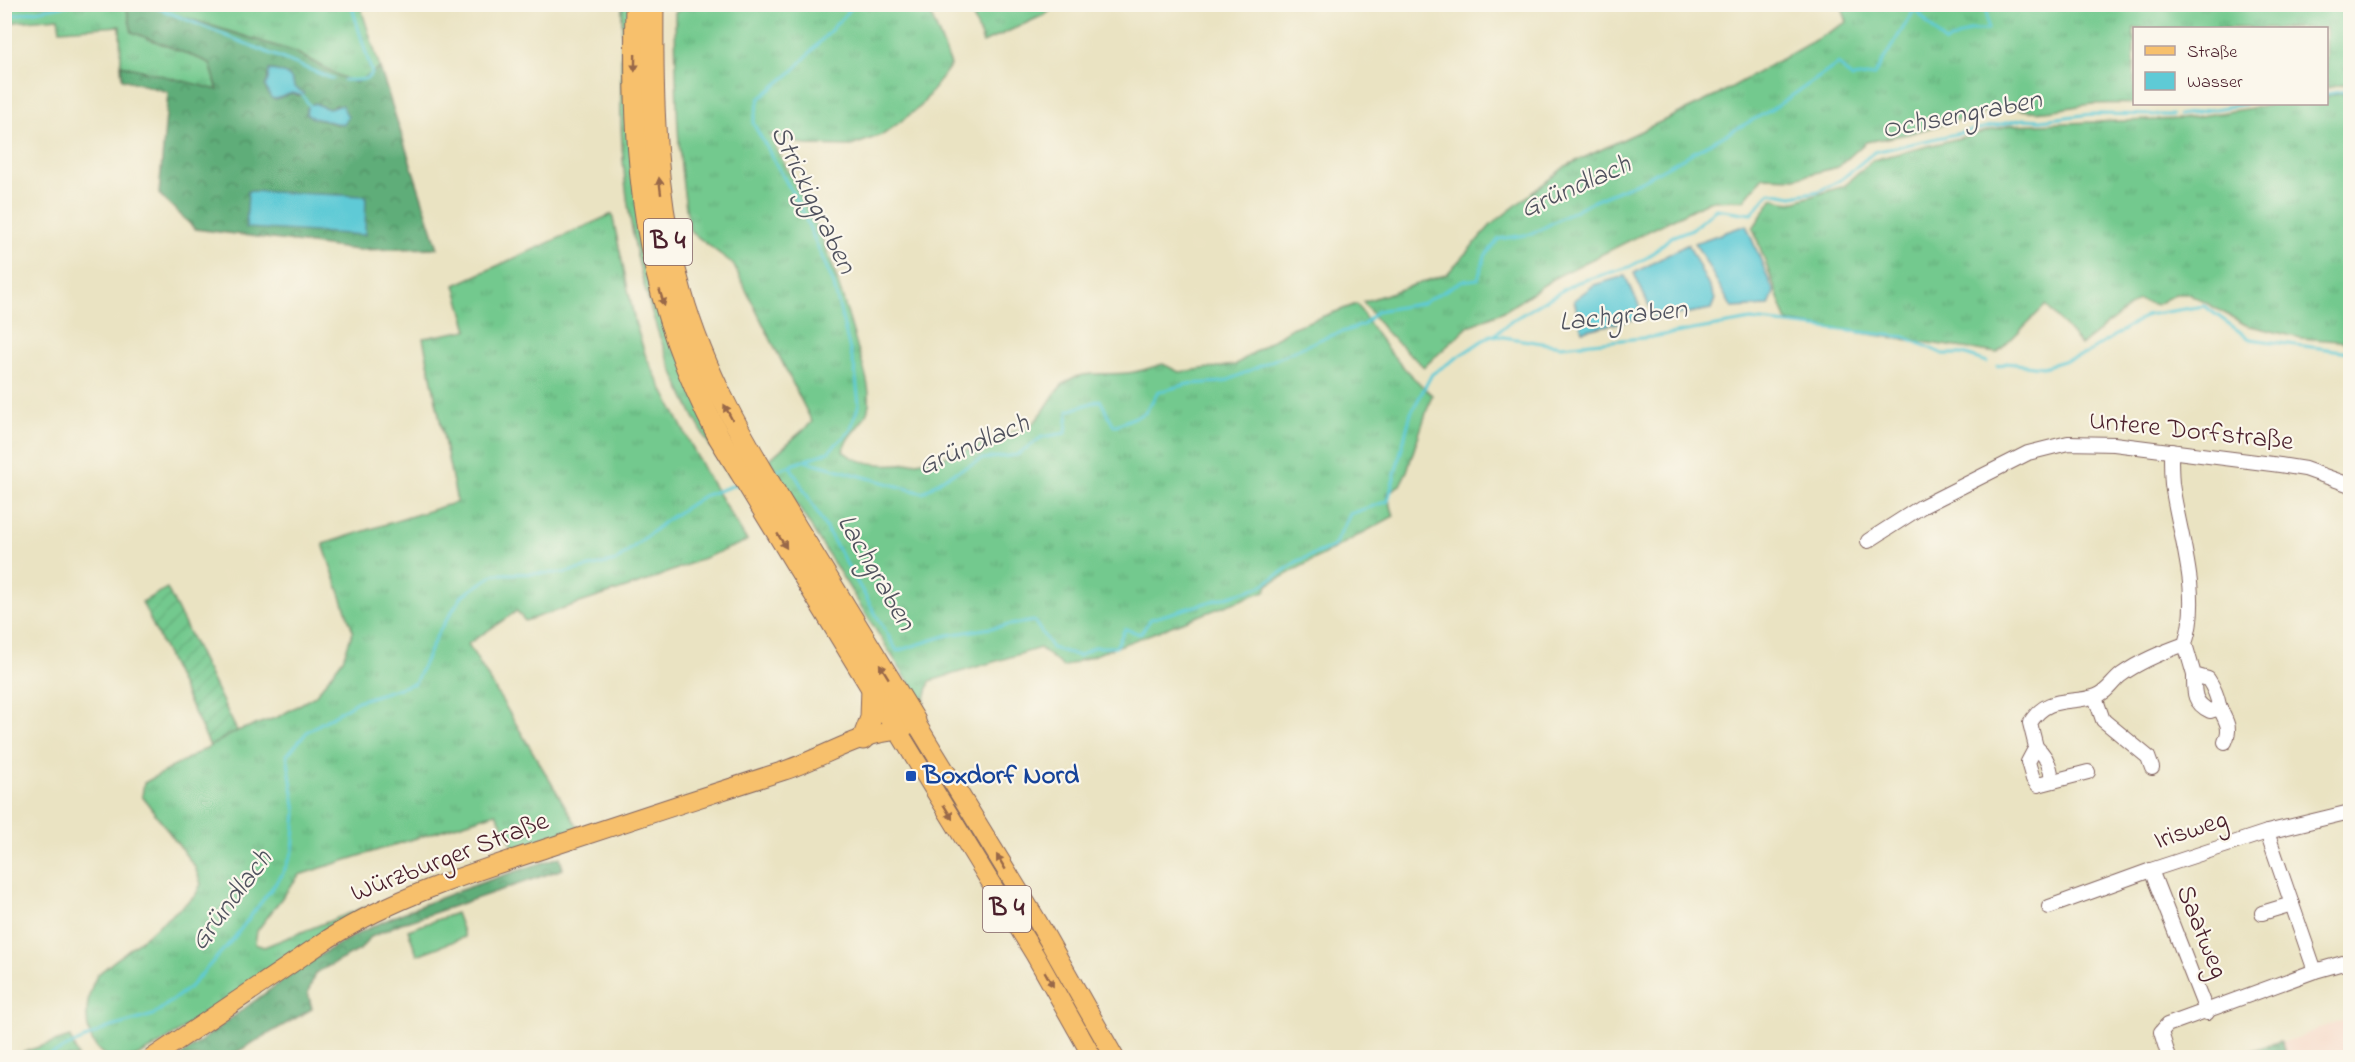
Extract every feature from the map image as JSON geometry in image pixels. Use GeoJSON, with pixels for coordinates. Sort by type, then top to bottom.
{"type":"FeatureCollection","features":[{"type":"Feature","properties":{"kind":"highway","name":"B 4"},"geometry":{"type":"LineString","coordinates":[[636,4],[636,126],[644,211],[653,262],[673,332],[713,425],[748,467],[907,726]]}},
{"type":"Feature","properties":{"kind":"highway","name":"B 4"},"geometry":{"type":"LineString","coordinates":[[653,4],[653,94],[657,156],[671,256],[703,358],[748,467]]}},
{"type":"Feature","properties":{"kind":"highway","name":"B 4"},"geometry":{"type":"LineString","coordinates":[[760,487],[872,687],[907,726]]}},
{"type":"Feature","properties":{"kind":"highway"},"geometry":{"type":"LineString","coordinates":[[862,739],[871,718],[872,687]]}},
{"type":"Feature","properties":{"kind":"main road","name":"Würzburger Straße"},"geometry":{"type":"LineString","coordinates":[[152,1058],[328,939],[388,906],[477,871],[796,767],[880,732],[907,726]]}},
{"type":"Feature","properties":{"kind":"main road","name":"Würzburger Straße"},"geometry":{"type":"LineString","coordinates":[[796,767],[822,762],[878,744],[907,726]]}},
{"type":"Feature","properties":{"kind":"main road","name":"B 4"},"geometry":{"type":"LineString","coordinates":[[907,726],[1093,1058]]}},
{"type":"Feature","properties":{"kind":"main road","name":"B 4"},"geometry":{"type":"LineString","coordinates":[[907,726],[1038,921],[1115,1058]]}},
{"type":"Feature","properties":{"kind":"street","name":"Untere Dorfstraße"},"geometry":{"type":"LineString","coordinates":[[1868,541],[1921,507],[2036,451],[2068,443],[2114,444],[2305,469],[2350,485]]}},
{"type":"Feature","properties":{"kind":"street"},"geometry":{"type":"LineString","coordinates":[[2171,451],[2172,483],[2187,563],[2191,612],[2185,644],[2194,675],[2194,694],[2201,706],[2210,711],[2220,708]]}},
{"type":"Feature","properties":{"kind":"street"},"geometry":{"type":"LineString","coordinates":[[2088,772],[2038,786],[2033,779],[2028,762],[2036,747],[2030,723],[2037,712],[2064,700],[2095,697],[2103,693],[2119,676],[2138,664],[2185,644]]}},
{"type":"Feature","properties":{"kind":"street"},"geometry":{"type":"LineString","coordinates":[[2194,675],[2208,679],[2219,697],[2228,735],[2225,742]]}},
{"type":"Feature","properties":{"kind":"street"},"geometry":{"type":"LineString","coordinates":[[2095,697],[2103,720],[2148,758],[2152,768]]}},
{"type":"Feature","properties":{"kind":"street","name":"Irisweg"},"geometry":{"type":"LineString","coordinates":[[2049,907],[2151,870],[2267,832],[2350,812]]}},
{"type":"Feature","properties":{"kind":"street"},"geometry":{"type":"LineString","coordinates":[[2267,832],[2315,971]]}},
{"type":"Feature","properties":{"kind":"street","name":"Saatweg"},"geometry":{"type":"LineString","coordinates":[[2151,870],[2207,1012]]}},
{"type":"Feature","properties":{"kind":"street"},"geometry":{"type":"LineString","coordinates":[[2262,913],[2292,904]]}},
{"type":"Feature","properties":{"kind":"street"},"geometry":{"type":"LineString","coordinates":[[2169,1058],[2161,1032],[2167,1026],[2315,971],[2350,961]]}},
{"type":"Feature","properties":{"kind":"shaded area"},"geometry":{"type":"Polygon","coordinates":[[[2350,1017],[2350,1057],[2286,1057],[2282,1043],[2350,1017]]]}},
{"type":"Feature","properties":{"kind":"green space"},"geometry":{"type":"Polygon","coordinates":[[[142,4],[295,52],[356,83],[380,68],[438,248],[357,250],[195,229],[159,194],[168,92],[122,79],[121,65],[218,90],[210,63],[132,32],[126,5],[142,4]],[[269,70],[266,90],[276,99],[292,93],[299,96],[285,74],[269,70]],[[314,103],[310,106],[317,119],[340,125],[337,105],[329,109],[314,103]]]}},
{"type":"Feature","properties":{"kind":"green space"},"geometry":{"type":"Polygon","coordinates":[[[969,4],[1057,5],[1046,14],[983,43],[969,4]]]}},
{"type":"Feature","properties":{"kind":"green space"},"geometry":{"type":"Polygon","coordinates":[[[4,5],[126,5],[132,32],[210,63],[218,91],[121,65],[120,26],[60,30],[58,18],[5,23],[4,5]]]}},
{"type":"Feature","properties":{"kind":"green space"},"geometry":{"type":"Polygon","coordinates":[[[142,5],[360,5],[380,68],[356,83],[295,52],[142,5]]]}},
{"type":"Feature","properties":{"kind":"green space"},"geometry":{"type":"Polygon","coordinates":[[[622,5],[631,5],[629,82],[734,474],[729,476],[704,436],[683,395],[665,352],[638,262],[624,170],[621,123],[622,5]]]}},
{"type":"Feature","properties":{"kind":"green space"},"geometry":{"type":"Polygon","coordinates":[[[696,5],[927,5],[951,65],[921,106],[884,134],[851,146],[805,145],[769,134],[823,241],[842,293],[866,375],[869,390],[867,411],[848,439],[843,451],[858,460],[878,464],[899,464],[946,456],[1031,424],[1039,417],[1058,389],[1075,377],[1090,374],[1121,374],[1163,364],[1179,372],[1235,365],[1291,328],[1357,304],[1391,353],[1432,395],[1407,471],[1400,485],[1387,493],[1394,516],[1269,584],[1265,591],[1063,667],[1040,648],[930,681],[923,705],[769,460],[812,422],[733,264],[690,231],[679,149],[675,12],[696,5]]]}},
{"type":"Feature","properties":{"kind":"green space"},"geometry":{"type":"Polygon","coordinates":[[[1841,5],[2350,5],[2350,83],[2328,88],[2328,27],[2133,27],[2133,104],[2093,104],[2040,111],[2020,109],[2011,105],[1908,134],[1866,142],[1838,167],[1795,178],[1763,177],[1744,200],[1709,201],[1556,277],[1506,310],[1469,326],[1424,367],[1385,331],[1363,302],[1447,274],[1491,225],[1566,166],[1716,96],[1847,22],[1841,5]]]}},
{"type":"Feature","properties":{"kind":"green space"},"geometry":{"type":"Polygon","coordinates":[[[2350,92],[2350,342],[2301,338],[2246,325],[2190,294],[2175,294],[2156,305],[2138,300],[2081,345],[2046,305],[1997,353],[1787,322],[1753,228],[1773,198],[1790,203],[1844,186],[1873,160],[2011,125],[2181,119],[2272,105],[2328,105],[2328,96],[2350,92]]]}},
{"type":"Feature","properties":{"kind":"green space"},"geometry":{"type":"Polygon","coordinates":[[[612,214],[635,322],[646,357],[706,474],[747,541],[647,581],[525,621],[517,611],[468,644],[579,829],[515,850],[496,813],[299,875],[257,931],[255,944],[264,947],[365,907],[160,1044],[135,1057],[107,1057],[92,1041],[87,1019],[89,996],[97,975],[195,896],[201,884],[195,867],[142,796],[144,783],[237,731],[278,717],[315,696],[343,659],[353,631],[323,544],[457,502],[423,338],[468,330],[455,285],[612,214]]]}},
{"type":"Feature","properties":{"kind":"green space"},"geometry":{"type":"Polygon","coordinates":[[[167,588],[237,731],[210,746],[142,602],[167,588]]]}},
{"type":"Feature","properties":{"kind":"green space"},"geometry":{"type":"Polygon","coordinates":[[[917,745],[975,838],[998,869],[1109,1057],[1099,1057],[914,747],[917,745]]]}},
{"type":"Feature","properties":{"kind":"green space"},"geometry":{"type":"Polygon","coordinates":[[[560,857],[563,869],[401,923],[369,938],[360,950],[315,973],[308,993],[312,1009],[228,1057],[179,1057],[290,975],[359,933],[383,921],[483,882],[560,857]]]}},
{"type":"Feature","properties":{"kind":"green space"},"geometry":{"type":"Polygon","coordinates":[[[456,913],[465,937],[417,955],[408,930],[456,913]]]}},
{"type":"Feature","properties":{"kind":"green space"},"geometry":{"type":"Polygon","coordinates":[[[70,1037],[78,1057],[23,1057],[23,1052],[70,1037]]]}},
{"type":"Feature","properties":{"kind":"green space"},"geometry":{"type":"Polygon","coordinates":[[[2280,1041],[2286,1057],[2233,1057],[2280,1041]]]}},
{"type":"Feature","properties":{"kind":"water"},"geometry":{"type":"Polygon","coordinates":[[[269,70],[282,72],[289,76],[294,87],[304,93],[303,96],[292,93],[276,99],[271,98],[265,86],[269,70]]]}},
{"type":"Feature","properties":{"kind":"water"},"geometry":{"type":"Polygon","coordinates":[[[314,103],[329,109],[342,105],[348,117],[344,125],[313,118],[306,114],[307,108],[314,103]]]}},
{"type":"Feature","properties":{"kind":"water"},"geometry":{"type":"Polygon","coordinates":[[[248,191],[366,196],[365,235],[246,228],[248,191]]]}},
{"type":"Feature","properties":{"kind":"water"},"geometry":{"type":"Polygon","coordinates":[[[1746,225],[1774,292],[1769,306],[1732,308],[1695,243],[1746,225]]]}},
{"type":"Feature","properties":{"kind":"water"},"geometry":{"type":"Polygon","coordinates":[[[1688,244],[1715,299],[1711,309],[1655,319],[1634,273],[1688,244]]]}},
{"type":"Feature","properties":{"kind":"water"},"geometry":{"type":"Polygon","coordinates":[[[1625,276],[1645,317],[1582,331],[1574,300],[1594,285],[1625,276]]]}},
{"type":"Feature","properties":{"kind":"waterway"},"geometry":{"type":"LineString","coordinates":[[4,17],[72,4]]}},
{"type":"Feature","properties":{"kind":"waterway"},"geometry":{"type":"LineString","coordinates":[[148,4],[333,79]]}},
{"type":"Feature","properties":{"kind":"waterway"},"geometry":{"type":"LineString","coordinates":[[344,80],[364,79],[372,73],[351,4]]}},
{"type":"Feature","properties":{"kind":"waterway","name":"Strickiggraben"},"geometry":{"type":"LineString","coordinates":[[772,472],[828,452],[850,431],[859,404],[855,370],[833,282],[801,208],[753,123],[759,99],[793,71],[855,4]]}},
{"type":"Feature","properties":{"kind":"waterway","name":"Gründlach"},"geometry":{"type":"LineString","coordinates":[[806,461],[923,493],[944,478],[982,459],[1017,455],[1042,437],[1066,433],[1068,411],[1100,400],[1114,426],[1145,413],[1158,392],[1188,384],[1224,382],[1321,339],[1363,325],[1377,311],[1423,303],[1462,281],[1478,279],[1485,256],[1499,239],[1532,234],[1587,204],[1641,181],[1771,110],[1838,64],[1852,78],[1874,75],[1915,9],[1945,43],[1971,30],[1988,30],[1986,4]]}},
{"type":"Feature","properties":{"kind":"waterway","name":"Ochsengraben"},"geometry":{"type":"LineString","coordinates":[[2328,94],[2350,90]]}},
{"type":"Feature","properties":{"kind":"waterway"},"geometry":{"type":"LineString","coordinates":[[303,96],[310,106]]}},
{"type":"Feature","properties":{"kind":"waterway","name":"Ochsengraben"},"geometry":{"type":"LineString","coordinates":[[2179,115],[2239,105]]}},
{"type":"Feature","properties":{"kind":"waterway","name":"Ochsengraben"},"geometry":{"type":"LineString","coordinates":[[1495,335],[1511,321],[1575,283],[1629,267],[1648,257],[1671,237],[1692,229],[1716,209],[1751,214],[1770,192],[1792,196],[1819,191],[1842,179],[1874,152],[2024,119],[2041,120],[2092,114],[2172,115]]}},
{"type":"Feature","properties":{"kind":"waterway","name":"Lachgraben"},"geometry":{"type":"LineString","coordinates":[[1997,366],[2007,363],[2043,367],[2086,354],[2147,315],[2204,306],[2250,339],[2350,352]]}},
{"type":"Feature","properties":{"kind":"waterway","name":"Lachgraben"},"geometry":{"type":"LineString","coordinates":[[790,466],[897,651],[948,635],[1034,621],[1052,648],[1079,656],[1094,647],[1116,647],[1125,629],[1140,634],[1151,619],[1260,587],[1298,561],[1334,546],[1350,514],[1388,501],[1411,413],[1432,374],[1491,335],[1561,346],[1652,337],[1751,320],[1905,337],[1943,354],[1963,354],[1987,362]]}},
{"type":"Feature","properties":{"kind":"waterway","name":"Gründlach"},"geometry":{"type":"LineString","coordinates":[[44,1058],[105,1029],[153,1015],[190,987],[234,938],[282,875],[293,851],[296,812],[287,755],[308,731],[358,701],[415,683],[438,633],[462,596],[495,574],[563,573],[616,561],[667,520],[703,496],[738,484]]}},
{"type":"Feature","properties":{"kind":"place","name":"Boxdorf Nord"},"geometry":{"type":"Point","coordinates":[911,776]}}]}
